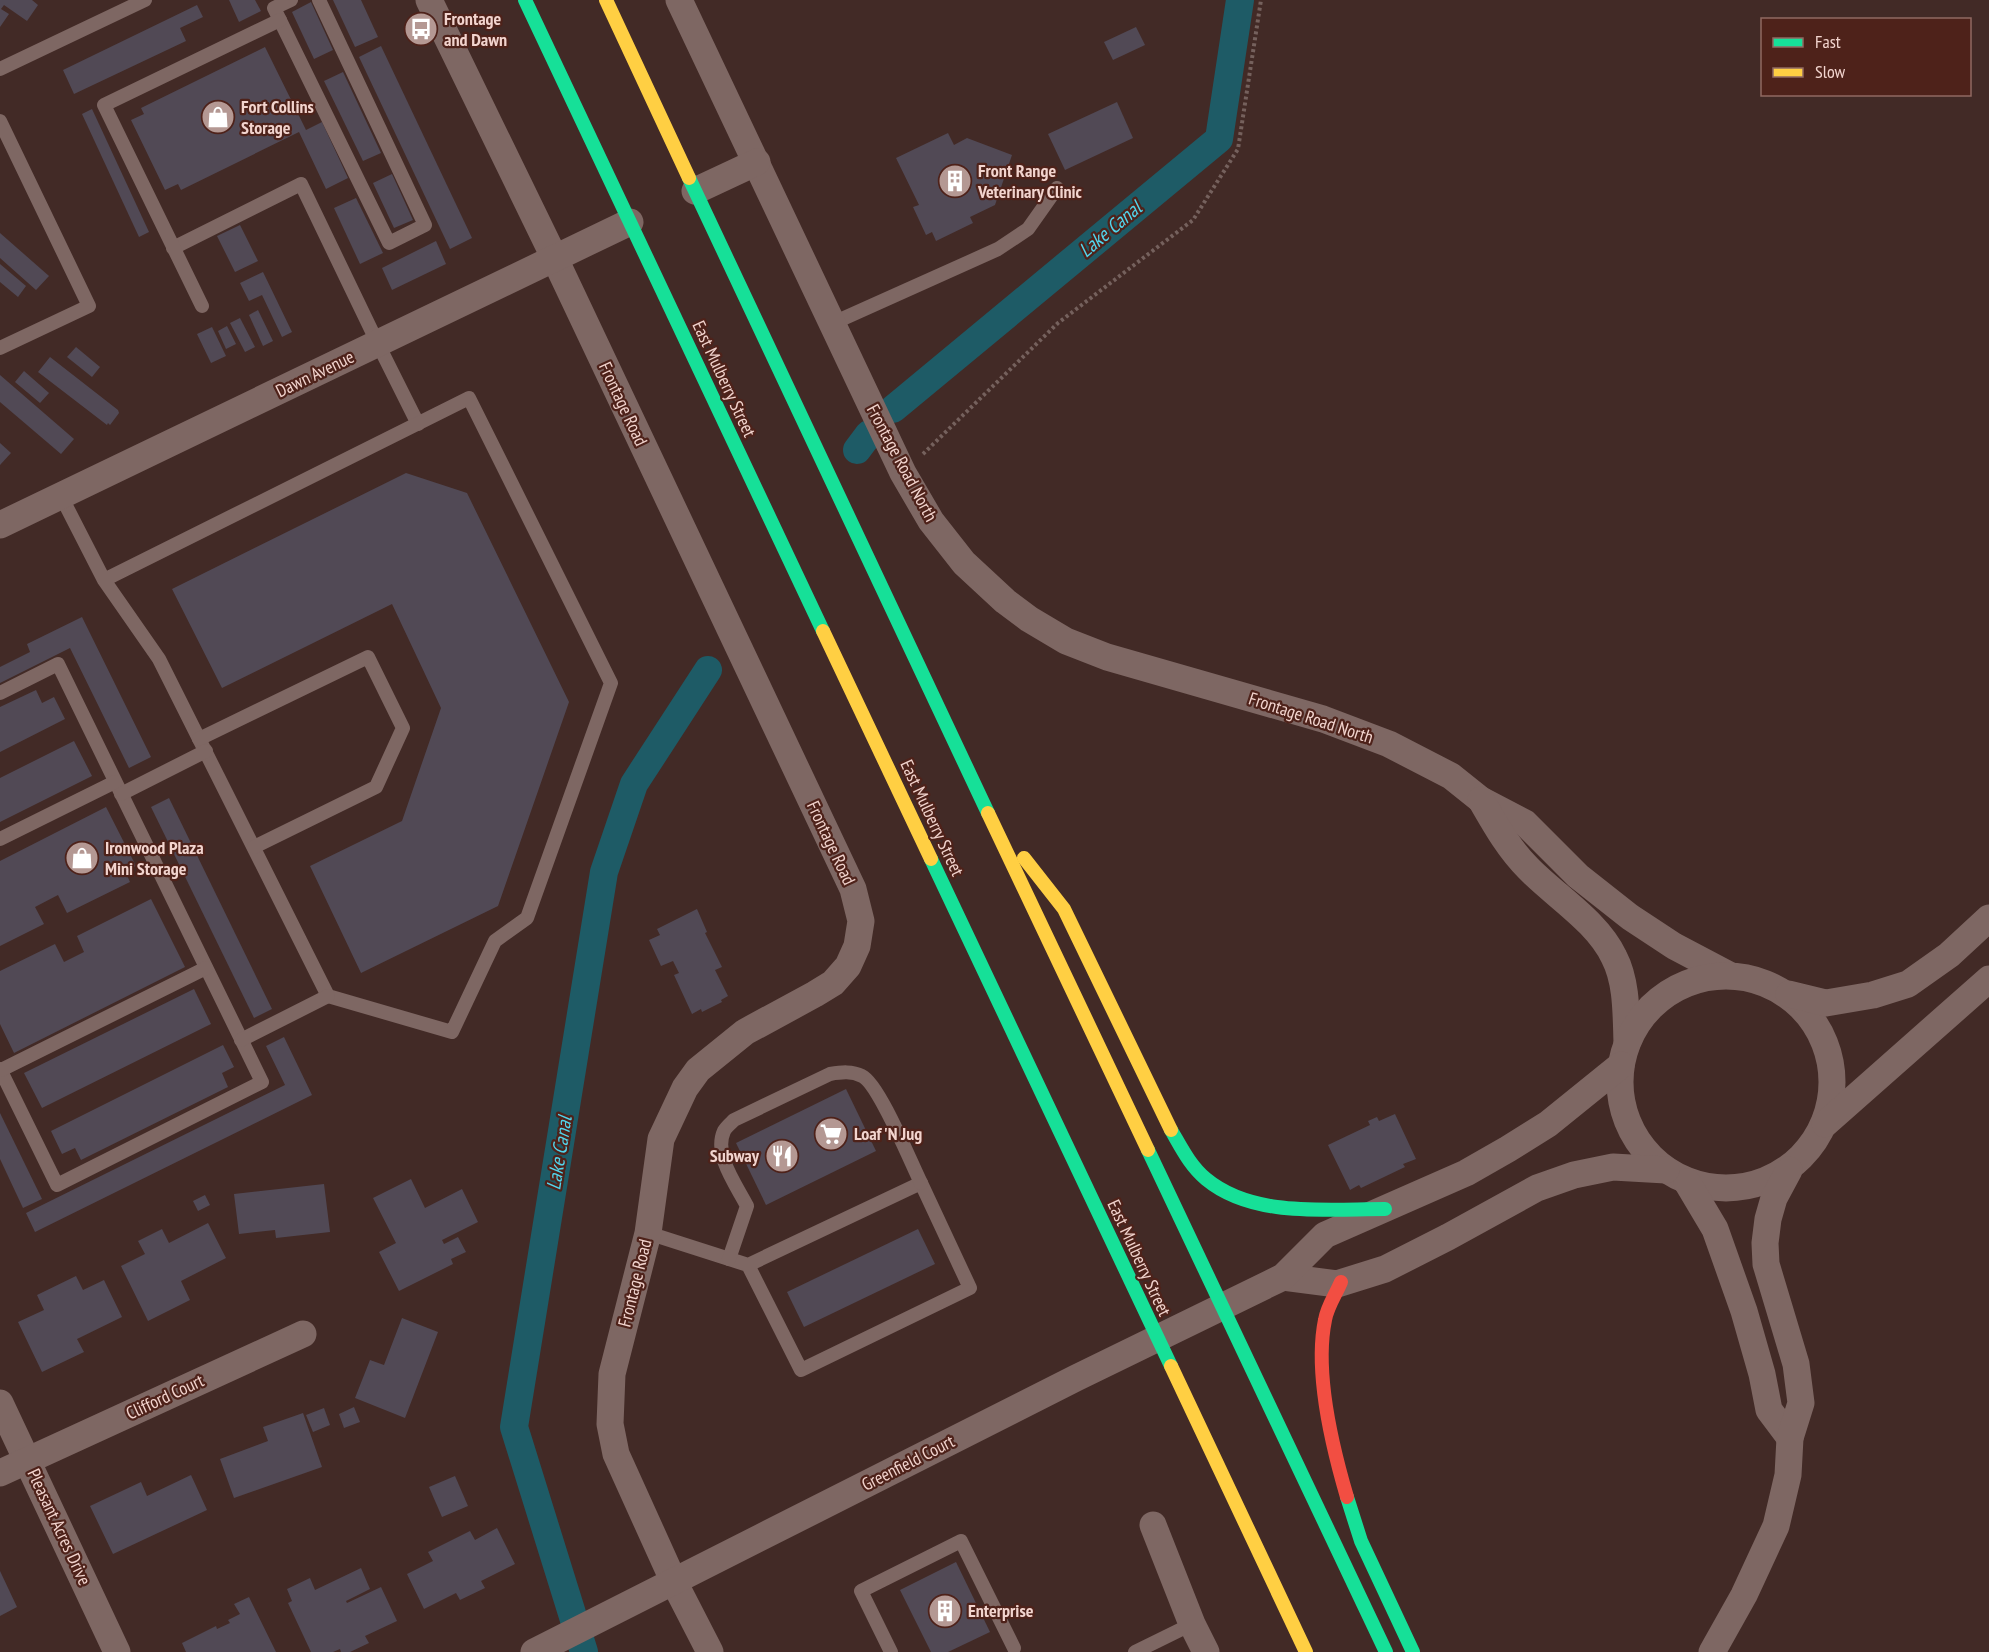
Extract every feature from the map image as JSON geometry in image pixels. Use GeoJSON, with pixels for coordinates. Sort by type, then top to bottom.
{"type":"FeatureCollection","features":[{"type":"Feature","properties":{"kind":"highway","name":"East Mulberry Street"},"geometry":{"type":"LineString","coordinates":[[525,0],[1306,1652]]}},
{"type":"Feature","properties":{"kind":"highway"},"geometry":{"type":"LineString","coordinates":[[606,0],[1386,1652]]}},
{"type":"Feature","properties":{"kind":"highway"},"geometry":{"type":"LineString","coordinates":[[989,814],[1064,909],[1170,1128],[1186,1155],[1207,1181],[1239,1198],[1272,1207],[1385,1209]]}},
{"type":"Feature","properties":{"kind":"highway"},"geometry":{"type":"LineString","coordinates":[[1341,1282],[1325,1319],[1322,1358],[1334,1454],[1361,1540],[1413,1652]]}},
{"type":"Feature","properties":{"kind":"street","name":"Frontage Road"},"geometry":{"type":"LineString","coordinates":[[429,0],[555,259],[853,889],[861,921],[857,946],[848,966],[833,983],[745,1032],[698,1070],[685,1088],[661,1138],[648,1233],[612,1374],[610,1424],[616,1454],[673,1580],[710,1652]]}},
{"type":"Feature","properties":{"kind":"street","name":"Frontage Road North"},"geometry":{"type":"LineString","coordinates":[[679,0],[903,473],[931,521],[964,563],[1005,601],[1029,619],[1066,641],[1107,657],[1323,719],[1389,744],[1451,776],[1480,800]]}},
{"type":"Feature","properties":{"kind":"street"},"geometry":{"type":"LineString","coordinates":[[695,191],[757,162]]}},
{"type":"Feature","properties":{"kind":"street","name":"Dawn Avenue"},"geometry":{"type":"LineString","coordinates":[[0,525],[630,222]]}},
{"type":"Feature","properties":{"kind":"street"},"geometry":{"type":"LineString","coordinates":[[1480,800],[1525,823],[1578,876],[1630,917],[1674,946],[1730,975]]}},
{"type":"Feature","properties":{"kind":"street"},"geometry":{"type":"LineString","coordinates":[[1480,800],[1507,844],[1527,867],[1590,924],[1614,956],[1622,978],[1624,1054],[1620,1089],[1624,1113],[1634,1135],[1648,1154],[1676,1176],[1715,1229],[1744,1311],[1762,1374],[1768,1410],[1790,1438]]}},
{"type":"Feature","properties":{"kind":"street"},"geometry":{"type":"LineString","coordinates":[[1624,1054],[1638,1022],[1653,1004],[1672,989],[1700,978],[1730,975],[1759,980],[1785,993],[1826,1003],[1874,995],[1908,984],[1949,955],[1989,918]]}},
{"type":"Feature","properties":{"kind":"street"},"geometry":{"type":"LineString","coordinates":[[1825,1124],[1989,979]]}},
{"type":"Feature","properties":{"kind":"street"},"geometry":{"type":"LineString","coordinates":[[1712,1652],[1744,1594],[1776,1526],[1788,1475],[1790,1438],[1801,1403],[1796,1364],[1766,1264],[1765,1243],[1774,1198],[1789,1170],[1810,1149],[1825,1124],[1833,1095],[1832,1066],[1823,1037],[1808,1012],[1785,993]]}},
{"type":"Feature","properties":{"kind":"street","name":"Greenfield Court"},"geometry":{"type":"LineString","coordinates":[[542,1648],[673,1580],[1283,1277],[1325,1235],[1466,1173],[1548,1124],[1624,1054]]}},
{"type":"Feature","properties":{"kind":"street"},"geometry":{"type":"LineString","coordinates":[[1283,1277],[1337,1284],[1385,1269],[1537,1188],[1574,1175],[1613,1167],[1676,1176],[1710,1188],[1733,1189],[1762,1183],[1789,1170]]}},
{"type":"Feature","properties":{"kind":"street","name":"Clifford Court"},"geometry":{"type":"LineString","coordinates":[[0,1473],[303,1334]]}},
{"type":"Feature","properties":{"kind":"street","name":"Pleasant Acres Drive"},"geometry":{"type":"LineString","coordinates":[[0,1403],[117,1652]]}},
{"type":"Feature","properties":{"kind":"street"},"geometry":{"type":"LineString","coordinates":[[1154,1525],[1192,1624],[1206,1652]]}},
{"type":"Feature","properties":{"kind":"lane"},"geometry":{"type":"LineString","coordinates":[[0,69],[144,0]]}},
{"type":"Feature","properties":{"kind":"lane"},"geometry":{"type":"LineString","coordinates":[[291,0],[274,8],[389,243],[425,225],[319,0]]}},
{"type":"Feature","properties":{"kind":"lane"},"geometry":{"type":"LineString","coordinates":[[202,306],[104,105],[280,20]]}},
{"type":"Feature","properties":{"kind":"lane"},"geometry":{"type":"LineString","coordinates":[[0,121],[89,306],[0,348]]}},
{"type":"Feature","properties":{"kind":"lane"},"geometry":{"type":"LineString","coordinates":[[173,248],[302,183],[418,424]]}},
{"type":"Feature","properties":{"kind":"lane"},"geometry":{"type":"LineString","coordinates":[[831,324],[998,249],[1028,229],[1057,188]]}},
{"type":"Feature","properties":{"kind":"lane"},"geometry":{"type":"LineString","coordinates":[[104,580],[470,398],[610,683],[527,918],[495,941],[452,1032],[328,996],[241,1040]]}},
{"type":"Feature","properties":{"kind":"lane"},"geometry":{"type":"LineString","coordinates":[[61,496],[104,580],[159,659],[328,996]]}},
{"type":"Feature","properties":{"kind":"lane"},"geometry":{"type":"LineString","coordinates":[[200,738],[368,657],[403,728],[376,787],[254,847]]}},
{"type":"Feature","properties":{"kind":"lane"},"geometry":{"type":"LineString","coordinates":[[0,693],[58,664],[262,1082],[57,1185],[0,1069],[206,968]]}},
{"type":"Feature","properties":{"kind":"lane"},"geometry":{"type":"LineString","coordinates":[[0,838],[206,752]]}},
{"type":"Feature","properties":{"kind":"lane"},"geometry":{"type":"LineString","coordinates":[[729,1259],[747,1206],[724,1161],[722,1143],[724,1130],[734,1120],[830,1074],[847,1072],[864,1077],[878,1094],[970,1288],[801,1370],[748,1265]]}},
{"type":"Feature","properties":{"kind":"lane"},"geometry":{"type":"LineString","coordinates":[[648,1233],[748,1265],[921,1183]]}},
{"type":"Feature","properties":{"kind":"lane"},"geometry":{"type":"LineString","coordinates":[[891,1652],[861,1591],[961,1541],[1012,1651]]}},
{"type":"Feature","properties":{"kind":"lane"},"geometry":{"type":"LineString","coordinates":[[1135,1652],[1192,1624]]}},
{"type":"Feature","properties":{"kind":"path"},"geometry":{"type":"LineString","coordinates":[[903,473],[1058,323],[1193,220],[1238,149],[1261,0]]}},
{"type":"Feature","properties":{"kind":"building"},"geometry":{"type":"Polygon","coordinates":[[[0,0],[32,0],[38,5],[27,21],[4,5],[1,9],[9,14],[0,27],[0,0]]]}},
{"type":"Feature","properties":{"kind":"building"},"geometry":{"type":"Polygon","coordinates":[[[229,0],[255,0],[261,11],[239,22],[229,0]]]}},
{"type":"Feature","properties":{"kind":"building"},"geometry":{"type":"Polygon","coordinates":[[[333,0],[361,0],[378,37],[355,47],[333,0]]]}},
{"type":"Feature","properties":{"kind":"building"},"geometry":{"type":"Polygon","coordinates":[[[311,2],[333,50],[314,59],[292,12],[311,2]]]}},
{"type":"Feature","properties":{"kind":"building"},"geometry":{"type":"Polygon","coordinates":[[[197,5],[203,17],[180,28],[186,41],[74,94],[63,70],[197,5]]]}},
{"type":"Feature","properties":{"kind":"building"},"geometry":{"type":"Polygon","coordinates":[[[1136,27],[1145,45],[1113,60],[1104,42],[1136,27]]]}},
{"type":"Feature","properties":{"kind":"building"},"geometry":{"type":"Polygon","coordinates":[[[381,46],[472,238],[450,249],[359,57],[381,46]]]}},
{"type":"Feature","properties":{"kind":"building","name":"Fort Collins Storage"},"geometry":{"type":"Polygon","coordinates":[[[265,47],[306,130],[322,122],[348,178],[326,189],[299,132],[181,190],[178,184],[165,190],[131,120],[144,114],[141,108],[265,47]]]}},
{"type":"Feature","properties":{"kind":"building"},"geometry":{"type":"Polygon","coordinates":[[[343,72],[381,153],[363,161],[324,81],[343,72]]]}},
{"type":"Feature","properties":{"kind":"building"},"geometry":{"type":"Polygon","coordinates":[[[1117,102],[1133,138],[1065,170],[1048,134],[1117,102]]]}},
{"type":"Feature","properties":{"kind":"building"},"geometry":{"type":"Polygon","coordinates":[[[92,109],[149,232],[139,237],[82,114],[92,109]]]}},
{"type":"Feature","properties":{"kind":"building","name":"Front Range Veterinary Clinic"},"geometry":{"type":"Polygon","coordinates":[[[948,133],[954,145],[967,138],[1012,155],[995,205],[970,217],[973,223],[936,241],[932,232],[926,235],[913,207],[919,205],[896,158],[948,133]]]}},
{"type":"Feature","properties":{"kind":"building"},"geometry":{"type":"Polygon","coordinates":[[[392,174],[413,220],[394,228],[373,183],[392,174]]]}},
{"type":"Feature","properties":{"kind":"building"},"geometry":{"type":"Polygon","coordinates":[[[356,198],[383,253],[360,264],[334,208],[356,198]]]}},
{"type":"Feature","properties":{"kind":"building"},"geometry":{"type":"Polygon","coordinates":[[[240,225],[258,261],[235,272],[217,236],[240,225]]]}},
{"type":"Feature","properties":{"kind":"building"},"geometry":{"type":"Polygon","coordinates":[[[0,233],[49,276],[36,290],[0,258],[0,233]]]}},
{"type":"Feature","properties":{"kind":"building"},"geometry":{"type":"Polygon","coordinates":[[[436,241],[446,264],[392,290],[382,268],[436,241]]]}},
{"type":"Feature","properties":{"kind":"building"},"geometry":{"type":"Polygon","coordinates":[[[0,264],[26,286],[18,297],[0,282],[0,264]]]}},
{"type":"Feature","properties":{"kind":"building"},"geometry":{"type":"Polygon","coordinates":[[[263,272],[292,332],[282,337],[262,295],[249,301],[240,283],[263,272]]]}},
{"type":"Feature","properties":{"kind":"building"},"geometry":{"type":"Polygon","coordinates":[[[258,310],[273,341],[263,346],[249,315],[258,310]]]}},
{"type":"Feature","properties":{"kind":"building"},"geometry":{"type":"Polygon","coordinates":[[[240,318],[255,347],[245,352],[230,323],[240,318]]]}},
{"type":"Feature","properties":{"kind":"building"},"geometry":{"type":"Polygon","coordinates":[[[227,326],[236,344],[226,349],[218,331],[227,326]]]}},
{"type":"Feature","properties":{"kind":"building"},"geometry":{"type":"Polygon","coordinates":[[[212,327],[226,356],[211,363],[197,334],[212,327]]]}},
{"type":"Feature","properties":{"kind":"building"},"geometry":{"type":"Polygon","coordinates":[[[76,347],[100,367],[92,377],[67,357],[76,347]]]}},
{"type":"Feature","properties":{"kind":"building"},"geometry":{"type":"Polygon","coordinates":[[[50,357],[118,410],[119,413],[110,425],[38,372],[50,357]]]}},
{"type":"Feature","properties":{"kind":"building"},"geometry":{"type":"Polygon","coordinates":[[[24,371],[49,393],[40,403],[15,382],[24,371]]]}},
{"type":"Feature","properties":{"kind":"building"},"geometry":{"type":"Polygon","coordinates":[[[0,375],[74,439],[61,454],[0,402],[0,375]]]}},
{"type":"Feature","properties":{"kind":"building"},"geometry":{"type":"Polygon","coordinates":[[[0,443],[11,453],[0,465],[0,443]]]}},
{"type":"Feature","properties":{"kind":"building"},"geometry":{"type":"Polygon","coordinates":[[[406,473],[467,493],[569,702],[498,906],[361,973],[310,866],[402,821],[441,708],[392,604],[222,688],[172,589],[406,473]]]}},
{"type":"Feature","properties":{"kind":"building"},"geometry":{"type":"Polygon","coordinates":[[[82,617],[151,757],[129,768],[70,648],[0,683],[0,667],[30,652],[27,644],[82,617]]]}},
{"type":"Feature","properties":{"kind":"building"},"geometry":{"type":"Polygon","coordinates":[[[36,690],[42,703],[54,697],[65,719],[0,752],[0,707],[36,690]]]}},
{"type":"Feature","properties":{"kind":"building"},"geometry":{"type":"Polygon","coordinates":[[[74,741],[92,776],[0,822],[0,778],[74,741]]]}},
{"type":"Feature","properties":{"kind":"building"},"geometry":{"type":"Polygon","coordinates":[[[169,798],[272,1009],[254,1018],[151,807],[169,798]]]}},
{"type":"Feature","properties":{"kind":"building"},"geometry":{"type":"Polygon","coordinates":[[[106,807],[136,866],[125,871],[130,882],[67,913],[58,895],[35,907],[44,924],[0,946],[0,861],[106,807]]]}},
{"type":"Feature","properties":{"kind":"building"},"geometry":{"type":"Polygon","coordinates":[[[151,899],[185,967],[14,1053],[0,1024],[0,971],[55,944],[64,962],[84,952],[77,936],[151,899]]]}},
{"type":"Feature","properties":{"kind":"building"},"geometry":{"type":"Polygon","coordinates":[[[697,909],[707,932],[705,933],[722,967],[715,970],[728,996],[721,1000],[722,1002],[702,1012],[701,1009],[692,1014],[674,975],[679,973],[673,961],[661,966],[649,940],[660,935],[657,929],[697,909]]]}},
{"type":"Feature","properties":{"kind":"building"},"geometry":{"type":"Polygon","coordinates":[[[194,989],[211,1024],[42,1108],[24,1073],[194,989]]]}},
{"type":"Feature","properties":{"kind":"building"},"geometry":{"type":"Polygon","coordinates":[[[284,1037],[312,1095],[35,1232],[26,1213],[285,1085],[266,1046],[284,1037]]]}},
{"type":"Feature","properties":{"kind":"building"},"geometry":{"type":"Polygon","coordinates":[[[223,1045],[234,1067],[222,1073],[228,1087],[81,1160],[75,1148],[62,1154],[51,1131],[223,1045]]]}},
{"type":"Feature","properties":{"kind":"building"},"geometry":{"type":"Polygon","coordinates":[[[846,1089],[876,1151],[766,1205],[736,1143],[846,1089]]]}},
{"type":"Feature","properties":{"kind":"building"},"geometry":{"type":"Polygon","coordinates":[[[0,1113],[42,1199],[23,1208],[0,1159],[0,1113]]]}},
{"type":"Feature","properties":{"kind":"building"},"geometry":{"type":"Polygon","coordinates":[[[1395,1114],[1416,1159],[1403,1164],[1405,1167],[1361,1188],[1359,1185],[1350,1190],[1328,1145],[1370,1125],[1368,1121],[1377,1117],[1379,1121],[1395,1114]]]}},
{"type":"Feature","properties":{"kind":"building"},"geometry":{"type":"Polygon","coordinates":[[[411,1179],[425,1208],[462,1189],[478,1222],[442,1240],[444,1244],[458,1237],[466,1252],[451,1259],[453,1264],[399,1291],[379,1252],[396,1243],[373,1198],[411,1179]]]}},
{"type":"Feature","properties":{"kind":"building"},"geometry":{"type":"Polygon","coordinates":[[[324,1184],[330,1232],[276,1238],[275,1230],[239,1234],[234,1194],[324,1184]]]}},
{"type":"Feature","properties":{"kind":"building"},"geometry":{"type":"Polygon","coordinates":[[[205,1195],[210,1205],[198,1211],[193,1201],[205,1195]]]}},
{"type":"Feature","properties":{"kind":"building"},"geometry":{"type":"Polygon","coordinates":[[[208,1223],[226,1258],[181,1281],[190,1300],[148,1321],[121,1266],[145,1254],[138,1241],[162,1229],[169,1243],[208,1223]]]}},
{"type":"Feature","properties":{"kind":"building"},"geometry":{"type":"Polygon","coordinates":[[[918,1229],[935,1264],[804,1327],[787,1292],[918,1229]]]}},
{"type":"Feature","properties":{"kind":"building"},"geometry":{"type":"Polygon","coordinates":[[[76,1276],[83,1290],[104,1280],[122,1317],[77,1339],[84,1352],[42,1372],[18,1322],[44,1310],[37,1295],[76,1276]]]}},
{"type":"Feature","properties":{"kind":"building"},"geometry":{"type":"Polygon","coordinates":[[[402,1318],[438,1332],[405,1418],[355,1398],[370,1360],[384,1365],[402,1318]]]}},
{"type":"Feature","properties":{"kind":"building"},"geometry":{"type":"Polygon","coordinates":[[[354,1407],[360,1422],[344,1428],[339,1414],[354,1407]]]}},
{"type":"Feature","properties":{"kind":"building"},"geometry":{"type":"Polygon","coordinates":[[[324,1408],[330,1425],[313,1432],[306,1415],[324,1408]]]}},
{"type":"Feature","properties":{"kind":"building"},"geometry":{"type":"Polygon","coordinates":[[[303,1413],[322,1467],[234,1498],[220,1459],[268,1441],[263,1427],[303,1413]]]}},
{"type":"Feature","properties":{"kind":"building"},"geometry":{"type":"Polygon","coordinates":[[[191,1475],[207,1510],[113,1554],[90,1506],[141,1482],[147,1496],[191,1475]]]}},
{"type":"Feature","properties":{"kind":"building"},"geometry":{"type":"Polygon","coordinates":[[[455,1476],[468,1506],[442,1517],[429,1487],[455,1476]]]}},
{"type":"Feature","properties":{"kind":"building"},"geometry":{"type":"Polygon","coordinates":[[[497,1528],[515,1564],[481,1581],[485,1588],[460,1600],[456,1593],[424,1609],[407,1574],[433,1561],[428,1552],[470,1531],[475,1540],[497,1528]]]}},
{"type":"Feature","properties":{"kind":"building","name":"Enterprise"},"geometry":{"type":"Polygon","coordinates":[[[956,1562],[990,1632],[948,1652],[931,1652],[900,1590],[956,1562]]]}},
{"type":"Feature","properties":{"kind":"building"},"geometry":{"type":"Polygon","coordinates":[[[361,1568],[370,1589],[346,1601],[347,1603],[381,1587],[397,1621],[365,1636],[369,1643],[350,1652],[341,1652],[340,1649],[333,1652],[311,1652],[288,1603],[292,1601],[287,1589],[310,1578],[315,1590],[361,1568]]]}},
{"type":"Feature","properties":{"kind":"building"},"geometry":{"type":"Polygon","coordinates":[[[0,1571],[17,1607],[0,1616],[0,1571]]]}},
{"type":"Feature","properties":{"kind":"building"},"geometry":{"type":"Polygon","coordinates":[[[249,1597],[276,1652],[186,1652],[182,1643],[216,1626],[217,1629],[230,1623],[228,1620],[240,1614],[234,1604],[249,1597]]]}},
{"type":"Feature","properties":{"kind":"waterway","name":"Lake Canal"},"geometry":{"type":"LineString","coordinates":[[893,409],[1219,139],[1240,0]]}},
{"type":"Feature","properties":{"kind":"waterway","name":"Lake Canal"},"geometry":{"type":"LineString","coordinates":[[857,450],[869,434]]}},
{"type":"Feature","properties":{"kind":"waterway","name":"Lake Canal"},"geometry":{"type":"LineString","coordinates":[[584,1652],[514,1427],[604,872],[634,784],[708,670]]}},
{"type":"Feature","properties":{"kind":"traffic: fast"},"geometry":{"type":"LineString","coordinates":[[525,0],[823,631]]}},
{"type":"Feature","properties":{"kind":"traffic: fast"},"geometry":{"type":"LineString","coordinates":[[689,178],[988,813]]}},
{"type":"Feature","properties":{"kind":"traffic: fast"},"geometry":{"type":"LineString","coordinates":[[931,859],[1171,1366]]}},
{"type":"Feature","properties":{"kind":"traffic: fast"},"geometry":{"type":"LineString","coordinates":[[1171,1130],[1200,1174],[1225,1191],[1246,1200],[1291,1209],[1385,1209]]}},
{"type":"Feature","properties":{"kind":"traffic: fast"},"geometry":{"type":"LineString","coordinates":[[1148,1150],[1386,1652]]}},
{"type":"Feature","properties":{"kind":"traffic: fast"},"geometry":{"type":"LineString","coordinates":[[1347,1497],[1361,1541],[1413,1652]]}},
{"type":"Feature","properties":{"kind":"traffic: slow"},"geometry":{"type":"LineString","coordinates":[[606,0],[689,178]]}},
{"type":"Feature","properties":{"kind":"traffic: slow"},"geometry":{"type":"LineString","coordinates":[[823,631],[931,859]]}},
{"type":"Feature","properties":{"kind":"traffic: slow"},"geometry":{"type":"LineString","coordinates":[[988,813],[1148,1150]]}},
{"type":"Feature","properties":{"kind":"traffic: slow"},"geometry":{"type":"LineString","coordinates":[[1024,858],[1064,909],[1171,1130]]}},
{"type":"Feature","properties":{"kind":"traffic: slow"},"geometry":{"type":"LineString","coordinates":[[1171,1366],[1306,1652]]}},
{"type":"Feature","properties":{"kind":"traffic: jam"},"geometry":{"type":"LineString","coordinates":[[1341,1282],[1326,1315],[1322,1341],[1322,1363],[1326,1409],[1347,1497]]}},
{"type":"Feature","properties":{"kind":"place","name":"Frontage and Dawn"},"geometry":{"type":"Point","coordinates":[421,29]}},
{"type":"Feature","properties":{"kind":"place","name":"Fort Collins Storage"},"geometry":{"type":"Point","coordinates":[218,117]}},
{"type":"Feature","properties":{"kind":"place","name":"Front Range Veterinary Clinic"},"geometry":{"type":"Point","coordinates":[955,181]}},
{"type":"Feature","properties":{"kind":"place","name":"Ironwood Plaza Mini Storage"},"geometry":{"type":"Point","coordinates":[82,858]}},
{"type":"Feature","properties":{"kind":"place","name":"Loaf 'N Jug"},"geometry":{"type":"Point","coordinates":[831,1134]}},
{"type":"Feature","properties":{"kind":"place","name":"Subway"},"geometry":{"type":"Point","coordinates":[782,1156]}},
{"type":"Feature","properties":{"kind":"place","name":"Enterprise"},"geometry":{"type":"Point","coordinates":[945,1611]}}]}
